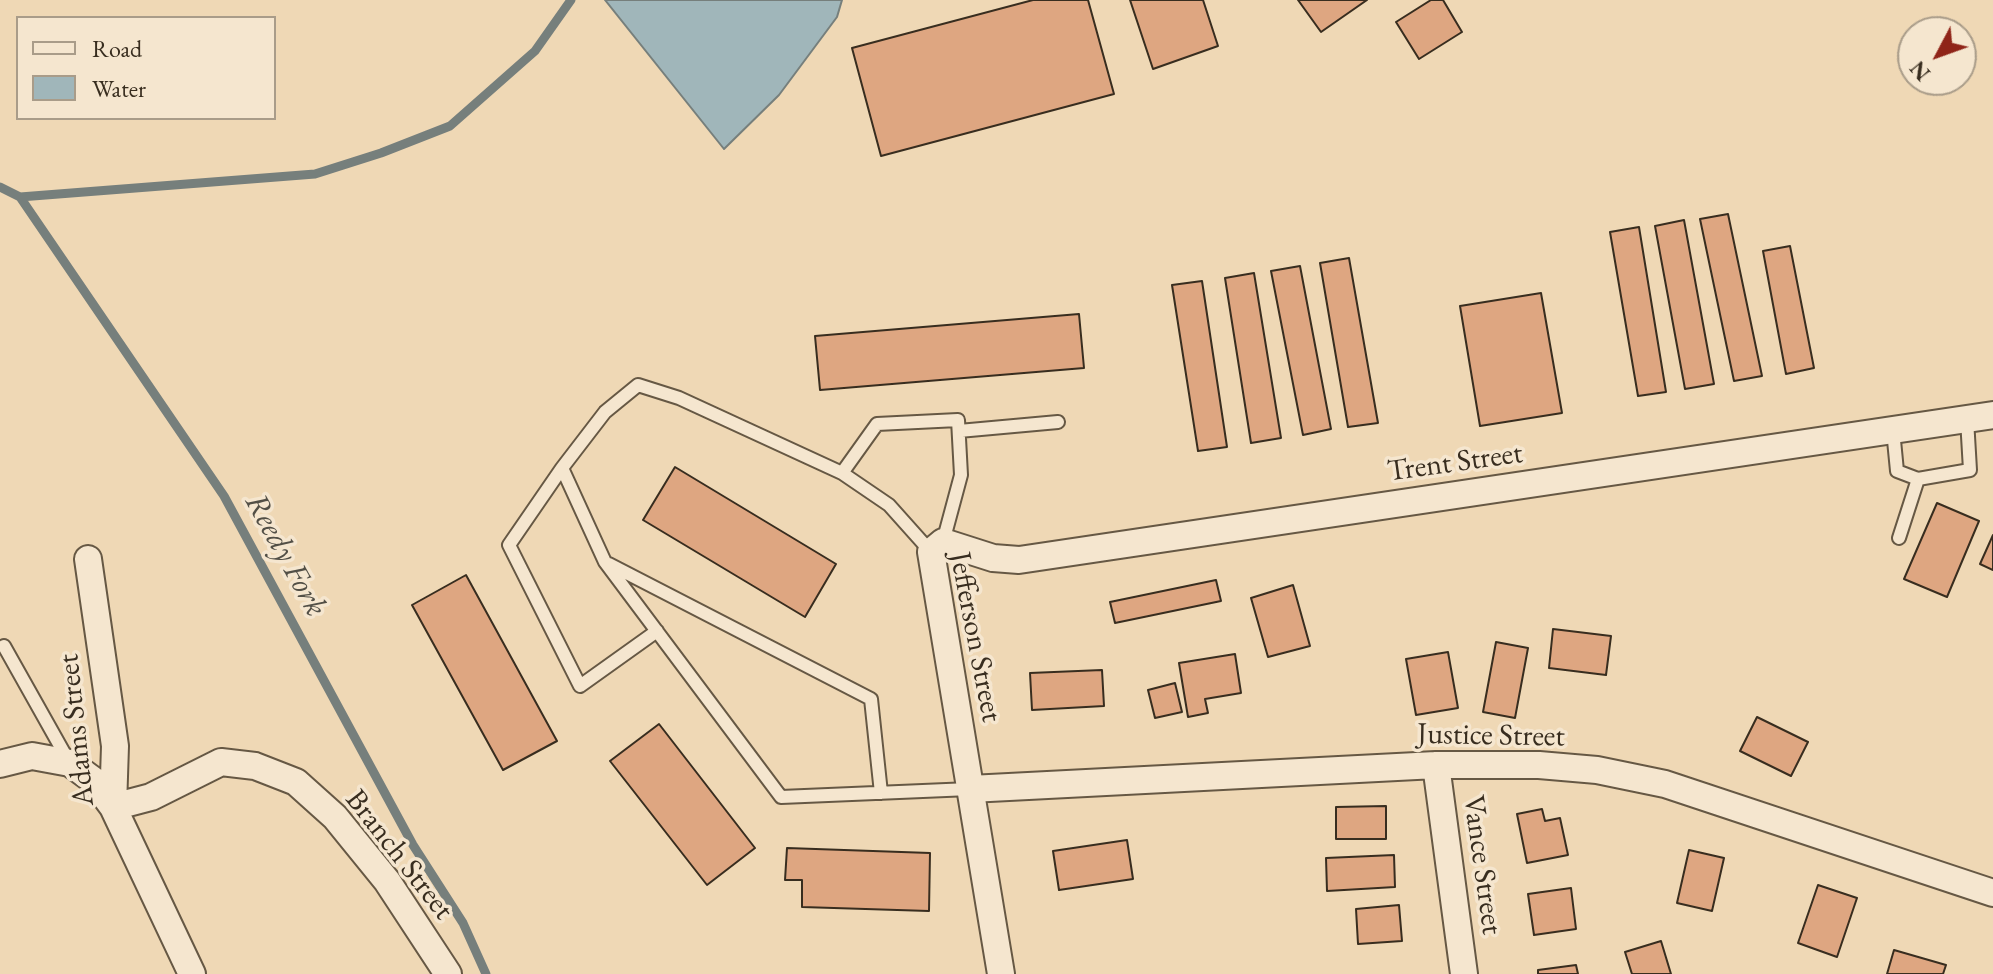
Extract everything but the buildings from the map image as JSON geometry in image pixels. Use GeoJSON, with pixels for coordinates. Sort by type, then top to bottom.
{"type":"FeatureCollection","features":[{"type":"Feature","properties":{"kind":"street","name":"Trent Street"},"geometry":{"type":"LineString","coordinates":[[937,547],[1019,560],[1980,417]]}},
{"type":"Feature","properties":{"kind":"street","name":"Jefferson Street"},"geometry":{"type":"LineString","coordinates":[[937,547],[970,789],[1001,974]]}},
{"type":"Feature","properties":{"kind":"street","name":"Adams Street"},"geometry":{"type":"LineString","coordinates":[[88,559],[115,746],[113,807],[192,974]]}},
{"type":"Feature","properties":{"kind":"street"},"geometry":{"type":"LineString","coordinates":[[0,764],[32,756],[70,763],[93,780],[113,807]]}},
{"type":"Feature","properties":{"kind":"street","name":"Branch Street"},"geometry":{"type":"LineString","coordinates":[[113,807],[151,797],[221,762],[255,766],[296,782],[335,817],[387,881],[448,974]]}},
{"type":"Feature","properties":{"kind":"street","name":"Justice Street"},"geometry":{"type":"LineString","coordinates":[[970,789],[1436,765],[1539,765],[1597,770],[1665,784],[1993,893]]}},
{"type":"Feature","properties":{"kind":"street","name":"Vance Street"},"geometry":{"type":"LineString","coordinates":[[1436,765],[1464,974]]}},
{"type":"Feature","properties":{"kind":"lane","name":"Jefferson Street"},"geometry":{"type":"LineString","coordinates":[[562,468],[605,412],[638,385],[679,398],[842,473],[889,505],[937,547]]}},
{"type":"Feature","properties":{"kind":"lane"},"geometry":{"type":"LineString","coordinates":[[1893,430],[1897,471],[1918,479],[1970,470],[1980,417]]}},
{"type":"Feature","properties":{"kind":"lane"},"geometry":{"type":"LineString","coordinates":[[842,473],[877,424],[958,420],[961,475],[937,547]]}},
{"type":"Feature","properties":{"kind":"lane"},"geometry":{"type":"LineString","coordinates":[[959,431],[1058,422]]}},
{"type":"Feature","properties":{"kind":"lane"},"geometry":{"type":"LineString","coordinates":[[562,468],[605,562],[781,797],[970,789]]}},
{"type":"Feature","properties":{"kind":"lane"},"geometry":{"type":"LineString","coordinates":[[562,468],[509,545],[580,686],[657,631]]}},
{"type":"Feature","properties":{"kind":"lane"},"geometry":{"type":"LineString","coordinates":[[1899,538],[1918,479]]}},
{"type":"Feature","properties":{"kind":"lane"},"geometry":{"type":"LineString","coordinates":[[605,562],[871,699],[881,793]]}},
{"type":"Feature","properties":{"kind":"lane"},"geometry":{"type":"LineString","coordinates":[[4,646],[70,763]]}},
{"type":"Feature","properties":{"kind":"water"},"geometry":{"type":"Polygon","coordinates":[[[605,0],[842,0],[837,17],[779,95],[724,149],[605,0]]]}},
{"type":"Feature","properties":{"kind":"waterway"},"geometry":{"type":"LineString","coordinates":[[20,197],[315,174],[381,153],[450,126],[535,51],[571,0]]}},
{"type":"Feature","properties":{"kind":"waterway","name":"Reedy Fork"},"geometry":{"type":"LineString","coordinates":[[0,187],[20,197],[224,496],[413,845],[463,923],[486,974]]}}]}
